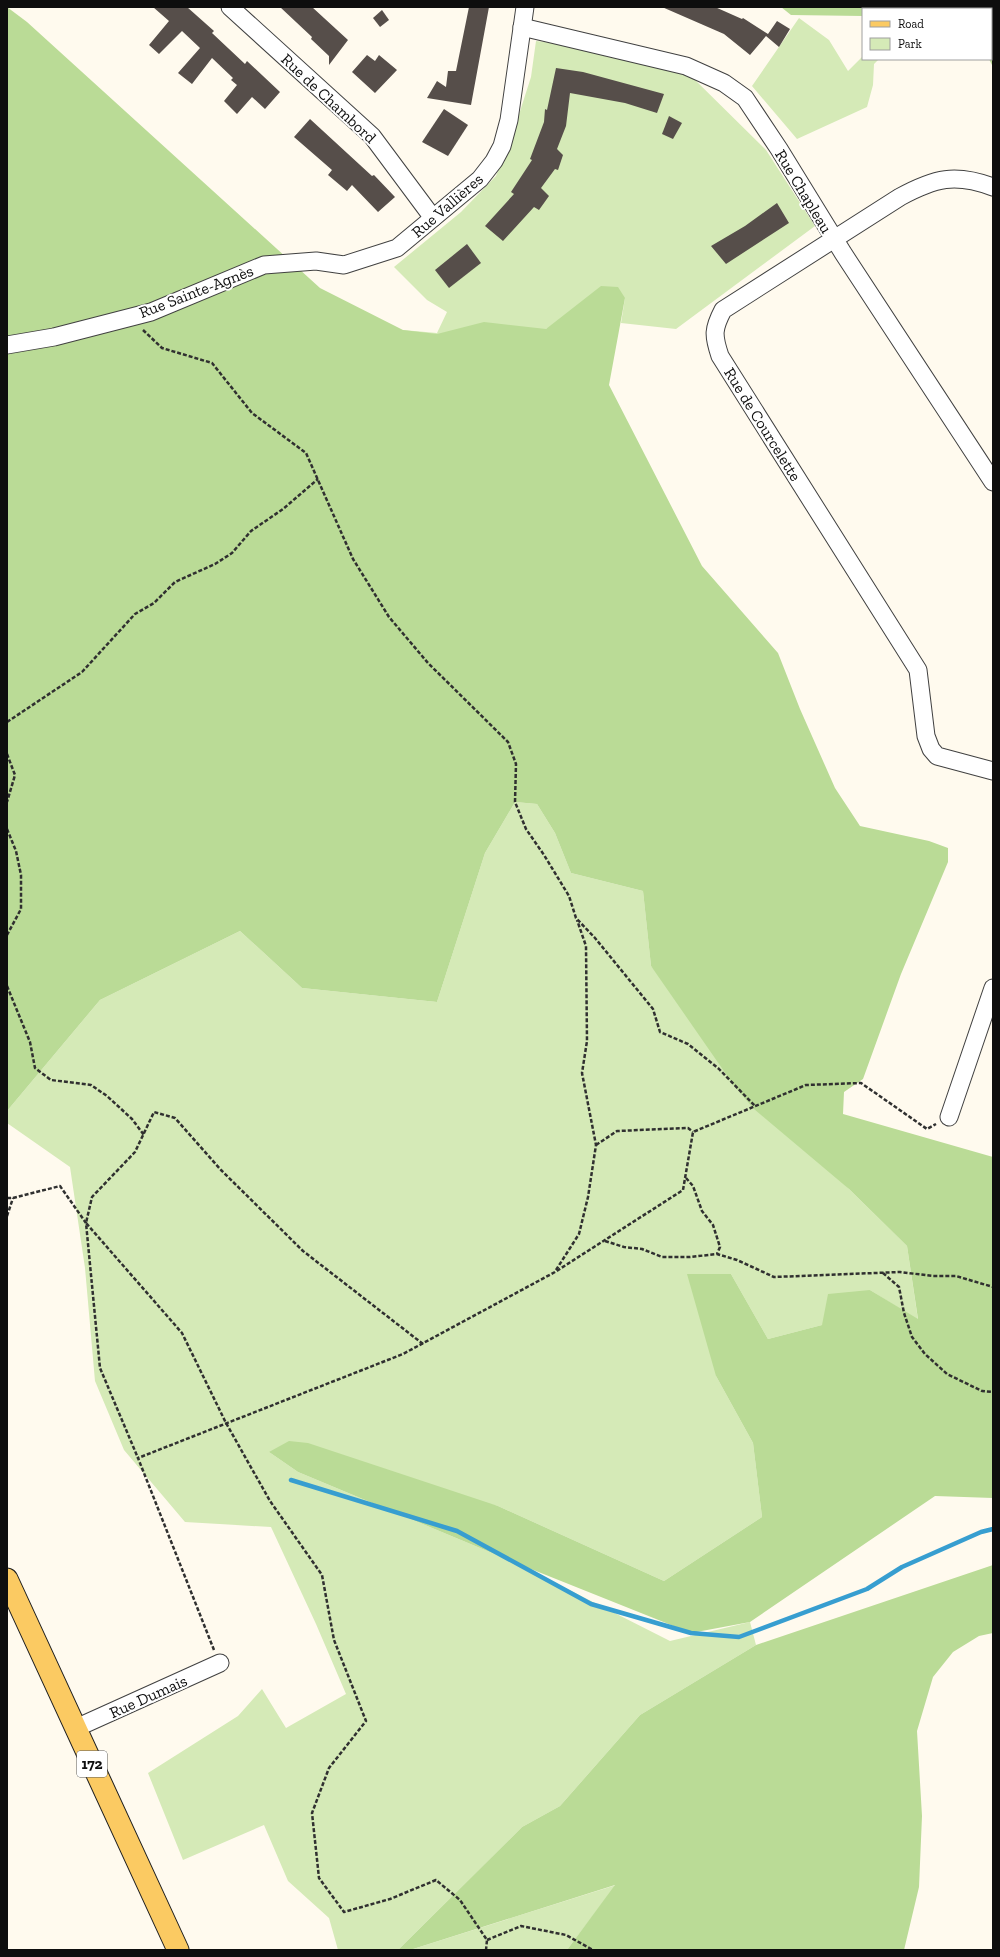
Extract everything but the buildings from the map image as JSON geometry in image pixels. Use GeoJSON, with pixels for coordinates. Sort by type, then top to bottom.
{"type":"FeatureCollection","features":[{"type":"Feature","properties":{"kind":"main road","name":"172"},"geometry":{"type":"LineString","coordinates":[[7,1579],[178,1950]]}},
{"type":"Feature","properties":{"kind":"street","name":"Rue de Chambord"},"geometry":{"type":"LineString","coordinates":[[230,7],[372,136],[433,218]]}},
{"type":"Feature","properties":{"kind":"street","name":"Rue Vallières"},"geometry":{"type":"LineString","coordinates":[[316,261],[344,265],[397,248],[480,179],[494,161],[502,146],[509,120],[525,7]]}},
{"type":"Feature","properties":{"kind":"street","name":"Rue Chapleau"},"geometry":{"type":"LineString","coordinates":[[522,27],[686,66],[724,83],[745,98],[834,240],[993,482]]}},
{"type":"Feature","properties":{"kind":"street","name":"Rue de Courcelette"},"geometry":{"type":"LineString","coordinates":[[993,187],[978,181],[958,178],[942,180],[918,187],[723,310],[715,325],[714,337],[720,356],[918,670],[926,736],[931,749],[937,756],[993,771]]}},
{"type":"Feature","properties":{"kind":"street","name":"Rue Sainte-Agnès"},"geometry":{"type":"LineString","coordinates":[[7,345],[54,336],[151,312],[264,265],[316,261]]}},
{"type":"Feature","properties":{"kind":"street"},"geometry":{"type":"LineString","coordinates":[[949,1117],[993,988]]}},
{"type":"Feature","properties":{"kind":"street","name":"Rue Dumais"},"geometry":{"type":"LineString","coordinates":[[76,1728],[220,1664]]}},
{"type":"Feature","properties":{"kind":"path"},"geometry":{"type":"LineString","coordinates":[[131,317],[138,326],[162,348],[212,363],[252,413],[306,453],[353,559],[388,617],[428,662],[508,742],[516,764],[515,802],[526,829],[569,896],[586,946],[587,1041],[582,1073],[596,1145],[588,1197],[579,1234],[555,1272]]}},
{"type":"Feature","properties":{"kind":"path"},"geometry":{"type":"LineString","coordinates":[[7,722],[82,672],[135,614],[154,603],[175,582],[215,564],[232,553],[251,531],[283,509],[318,479]]}},
{"type":"Feature","properties":{"kind":"path"},"geometry":{"type":"LineString","coordinates":[[7,754],[15,775],[7,802]]}},
{"type":"Feature","properties":{"kind":"path"},"geometry":{"type":"LineString","coordinates":[[7,829],[16,851],[21,875],[21,909],[7,934]]}},
{"type":"Feature","properties":{"kind":"path"},"geometry":{"type":"LineString","coordinates":[[576,918],[595,938],[653,1009],[660,1032],[688,1044],[719,1069],[755,1106]]}},
{"type":"Feature","properties":{"kind":"path"},"geometry":{"type":"LineString","coordinates":[[7,986],[30,1042],[35,1068],[51,1080],[91,1085],[107,1096],[132,1119],[144,1135]]}},
{"type":"Feature","properties":{"kind":"path"},"geometry":{"type":"LineString","coordinates":[[693,1132],[806,1086],[861,1083],[927,1129],[949,1117]]}},
{"type":"Feature","properties":{"kind":"path"},"geometry":{"type":"LineString","coordinates":[[220,1664],[138,1458],[100,1368],[86,1223],[92,1197],[135,1152],[154,1112],[175,1118],[221,1170],[303,1252],[423,1344]]}},
{"type":"Feature","properties":{"kind":"path"},"geometry":{"type":"LineString","coordinates":[[596,1145],[618,1131],[688,1128],[693,1132]]}},
{"type":"Feature","properties":{"kind":"path"},"geometry":{"type":"LineString","coordinates":[[138,1458],[403,1354],[555,1272],[683,1190],[693,1132]]}},
{"type":"Feature","properties":{"kind":"path"},"geometry":{"type":"LineString","coordinates":[[686,1177],[693,1186],[702,1211],[713,1225],[720,1247],[717,1254]]}},
{"type":"Feature","properties":{"kind":"path"},"geometry":{"type":"LineString","coordinates":[[7,1198],[13,1198],[60,1186],[86,1223],[182,1333],[226,1423],[270,1501],[322,1575],[334,1640],[366,1721],[329,1768],[312,1813],[318,1878],[344,1912],[390,1899],[436,1880],[460,1900],[486,1940],[486,1950]]}},
{"type":"Feature","properties":{"kind":"path"},"geometry":{"type":"LineString","coordinates":[[7,1216],[13,1198]]}},
{"type":"Feature","properties":{"kind":"path"},"geometry":{"type":"LineString","coordinates":[[604,1241],[624,1247],[642,1249],[662,1256],[690,1257],[717,1254],[737,1260],[774,1277],[883,1272],[956,1276],[993,1287]]}},
{"type":"Feature","properties":{"kind":"path"},"geometry":{"type":"LineString","coordinates":[[883,1272],[899,1286],[904,1313],[912,1337],[925,1354],[947,1374],[982,1391],[993,1392]]}},
{"type":"Feature","properties":{"kind":"path"},"geometry":{"type":"LineString","coordinates":[[486,1940],[521,1926],[566,1935],[593,1950]]}},
{"type":"Feature","properties":{"kind":"green space"},"geometry":{"type":"Polygon","coordinates":[[[7,7],[27,22],[320,288],[403,330],[437,334],[484,322],[546,329],[601,286],[618,287],[625,298],[609,385],[702,566],[778,653],[800,709],[835,788],[860,826],[929,841],[948,848],[948,862],[901,974],[863,1079],[844,1092],[843,1114],[993,1157],[993,1498],[935,1496],[750,1622],[691,1633],[516,1563],[298,1472],[269,1452],[289,1441],[308,1443],[498,1506],[664,1581],[762,1517],[753,1443],[716,1376],[687,1274],[731,1274],[768,1339],[822,1325],[828,1294],[870,1290],[918,1319],[907,1246],[849,1189],[754,1109],[735,1087],[651,966],[643,891],[571,873],[555,833],[537,804],[515,802],[485,853],[437,1002],[302,988],[240,931],[100,1000],[7,1111],[7,7]]]}},
{"type":"Feature","properties":{"kind":"green space"},"geometry":{"type":"Polygon","coordinates":[[[781,7],[993,7],[993,67],[990,60],[992,60],[992,8],[862,8],[862,16],[791,15],[781,7]]]}},
{"type":"Feature","properties":{"kind":"green space"},"geometry":{"type":"Polygon","coordinates":[[[799,18],[829,40],[848,71],[862,57],[862,60],[878,60],[874,64],[873,85],[867,107],[797,139],[752,86],[799,18]]]}},
{"type":"Feature","properties":{"kind":"green space"},"geometry":{"type":"Polygon","coordinates":[[[536,41],[579,46],[688,73],[766,150],[815,226],[676,329],[621,323],[625,298],[546,329],[7,663],[403,330],[437,333],[447,312],[427,300],[394,267],[461,212],[496,176],[514,130],[531,77],[536,41]]]}},
{"type":"Feature","properties":{"kind":"green space"},"geometry":{"type":"Polygon","coordinates":[[[515,802],[537,804],[555,833],[571,873],[643,891],[651,966],[849,1189],[907,1246],[918,1320],[870,1290],[822,1325],[768,1339],[731,1274],[716,1376],[753,1443],[762,1517],[664,1581],[498,1506],[269,1452],[298,1472],[516,1563],[670,1641],[750,1622],[756,1645],[640,1715],[560,1806],[522,1827],[398,1950],[338,1950],[329,1918],[288,1881],[264,1825],[183,1860],[148,1773],[238,1716],[262,1689],[286,1728],[346,1694],[316,1624],[271,1527],[185,1522],[124,1450],[95,1381],[85,1268],[70,1167],[7,1123],[7,1111],[100,1000],[240,931],[302,988],[437,1002],[485,853],[515,802]]]}},
{"type":"Feature","properties":{"kind":"green space"},"geometry":{"type":"Polygon","coordinates":[[[993,1565],[993,1633],[979,1636],[953,1652],[933,1677],[917,1731],[922,1816],[919,1887],[904,1950],[567,1950],[615,1885],[410,1950],[398,1950],[522,1827],[560,1806],[640,1715],[756,1645],[993,1565]]]}},
{"type":"Feature","properties":{"kind":"green space"},"geometry":{"type":"Polygon","coordinates":[[[616,1885],[567,1950],[410,1950],[616,1885]]]}},
{"type":"Feature","properties":{"kind":"waterway"},"geometry":{"type":"LineString","coordinates":[[291,1480],[457,1531],[591,1604],[691,1633],[739,1637],[867,1589],[902,1567],[981,1532],[993,1529]]}}]}
